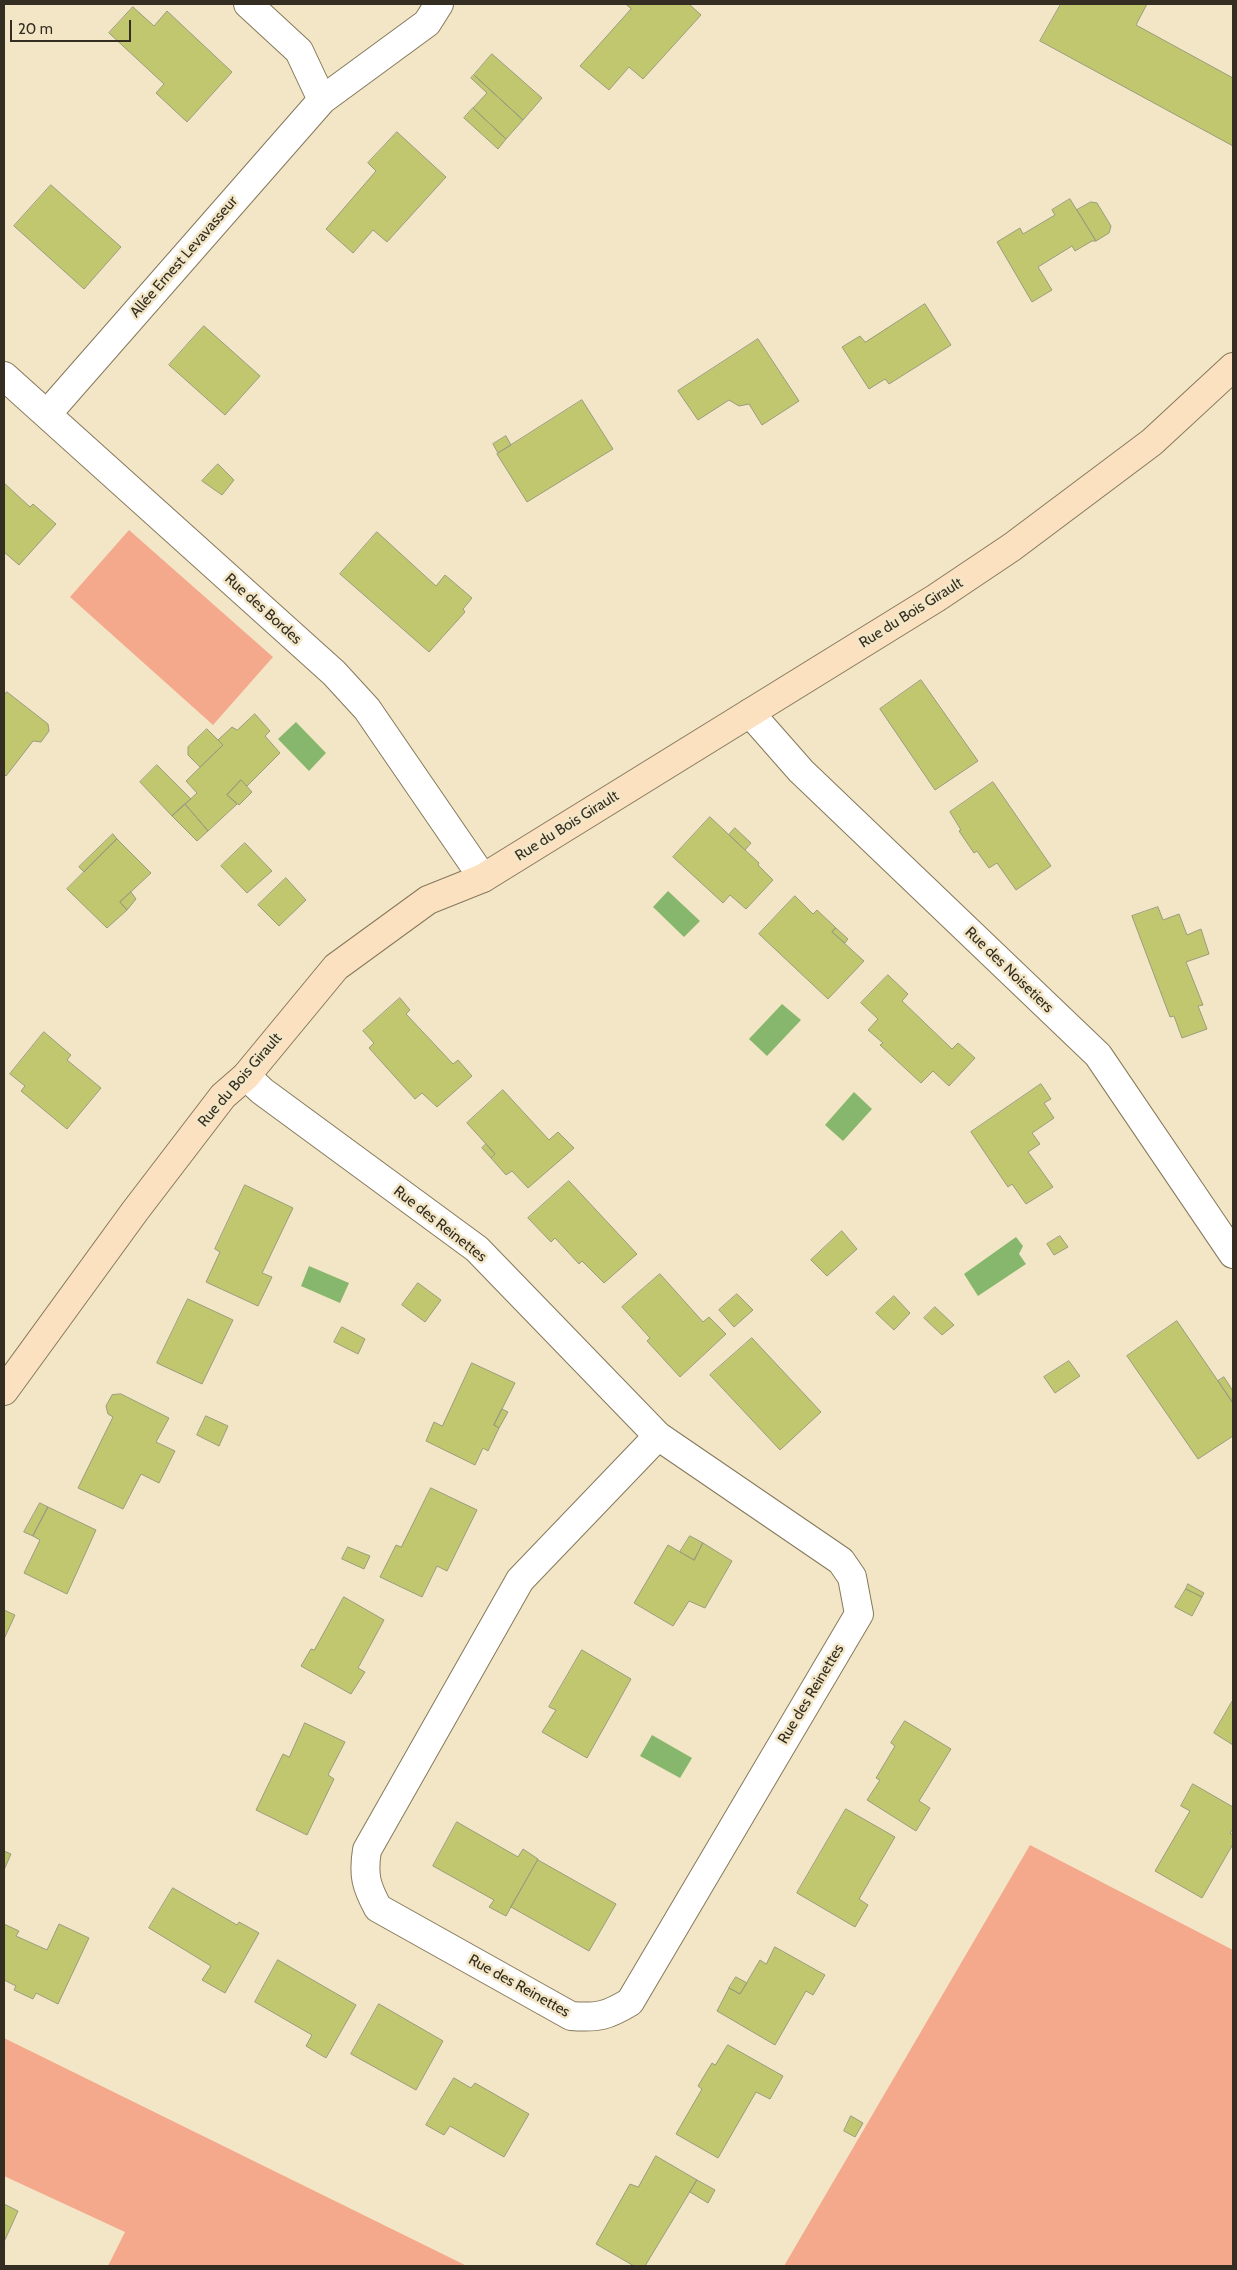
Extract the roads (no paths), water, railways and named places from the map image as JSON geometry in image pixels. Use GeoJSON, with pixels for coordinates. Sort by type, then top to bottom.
{"type":"FeatureCollection","features":[{"type":"Feature","properties":{"kind":"street"},"geometry":{"type":"LineString","coordinates":[[248,4],[299,50],[322,100]]}},
{"type":"Feature","properties":{"kind":"street","name":"Allée Ernest Levavasseur"},"geometry":{"type":"LineString","coordinates":[[47,414],[322,100],[427,23],[440,4]]}},
{"type":"Feature","properties":{"kind":"street","name":"Rue du Bois Girault"},"geometry":{"type":"LineString","coordinates":[[4,1391],[135,1211],[223,1096],[246,1076],[336,967],[428,900],[483,878],[936,598],[1012,546],[1152,442],[1233,367]]}},
{"type":"Feature","properties":{"kind":"street","name":"Rue des Bordes"},"geometry":{"type":"LineString","coordinates":[[4,376],[334,673],[361,702],[483,878]]}},
{"type":"Feature","properties":{"kind":"street","name":"Rue des Noisetiers"},"geometry":{"type":"LineString","coordinates":[[750,713],[801,772],[1098,1055],[1233,1254]]}},
{"type":"Feature","properties":{"kind":"street","name":"Rue des Reinettes"},"geometry":{"type":"LineString","coordinates":[[246,1076],[262,1091],[477,1249],[658,1436],[841,1561],[852,1577],[859,1614],[630,2002],[609,2014],[587,2018],[572,2016],[378,1908],[368,1889],[364,1868],[367,1850],[520,1580],[658,1436]]}}]}
